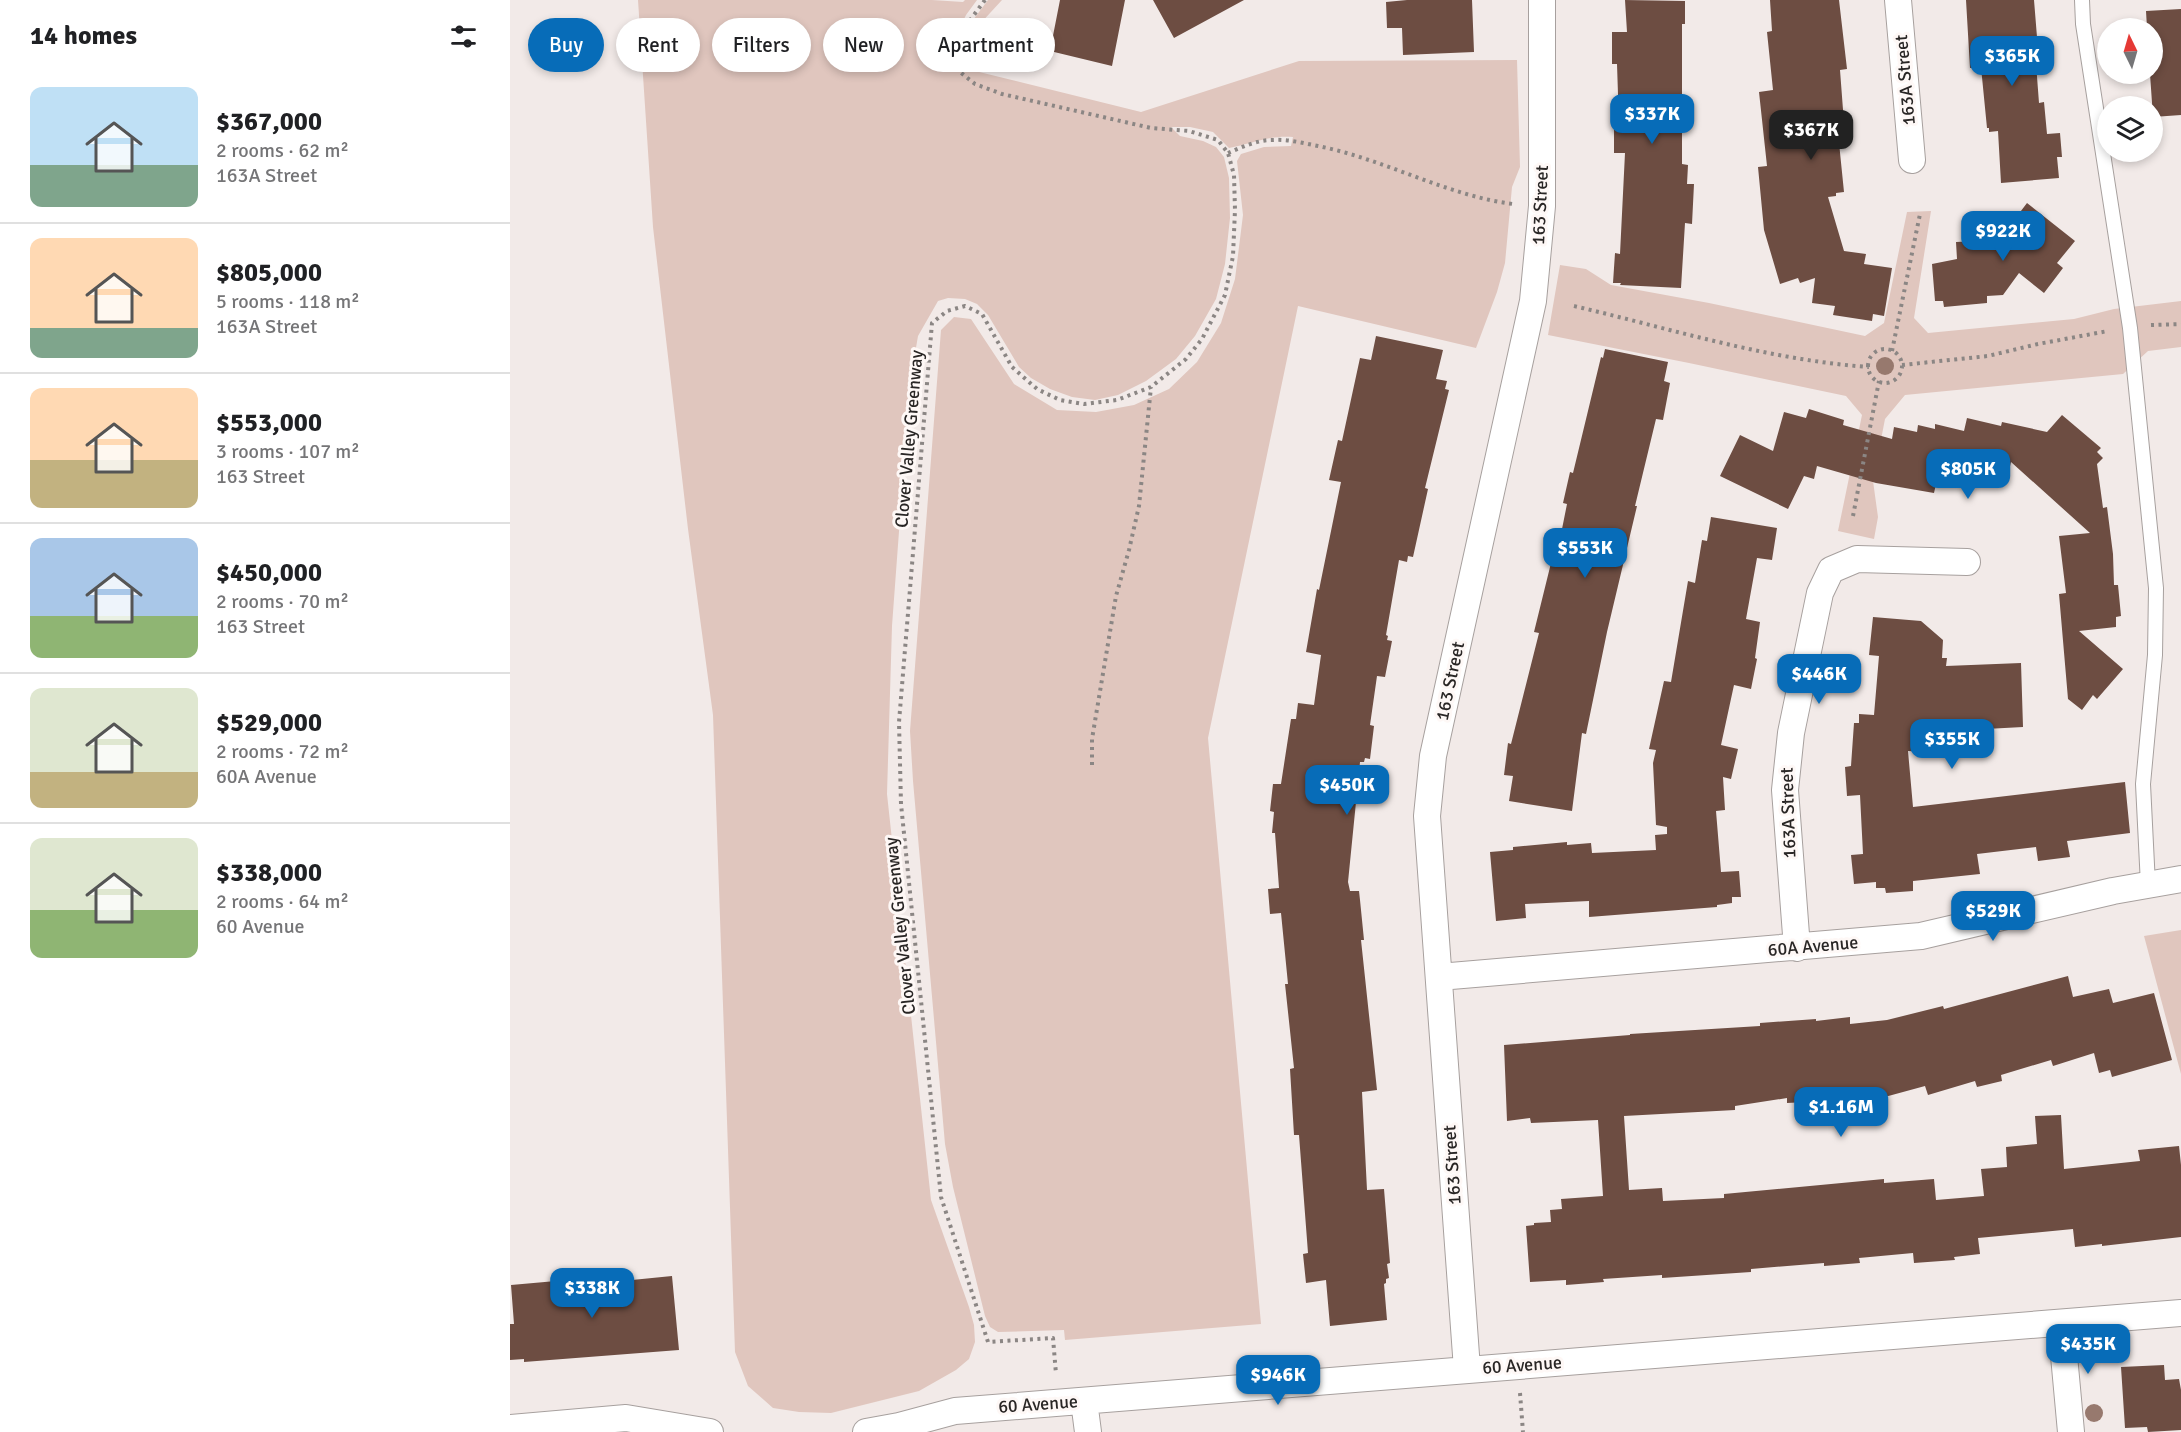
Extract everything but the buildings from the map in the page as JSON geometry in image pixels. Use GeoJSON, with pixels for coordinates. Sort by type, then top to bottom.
{"type":"FeatureCollection","features":[{"type":"Feature","properties":{"kind":"street","name":"163 Street"},"geometry":{"type":"LineString","coordinates":[[1467,1369],[1427,816],[1433,756],[1533,301],[1542,206],[1542,0]]}},
{"type":"Feature","properties":{"kind":"street","name":"163A Street"},"geometry":{"type":"LineString","coordinates":[[1898,0],[1912,160]]}},
{"type":"Feature","properties":{"kind":"street","name":"163A Street"},"geometry":{"type":"LineString","coordinates":[[1797,948],[1785,790],[1791,733],[1820,593],[1831,570],[1857,559],[1967,562]]}},
{"type":"Feature","properties":{"kind":"street","name":"60A Avenue"},"geometry":{"type":"LineString","coordinates":[[1439,977],[1921,936],[2113,891],[2181,879]]}},
{"type":"Feature","properties":{"kind":"street","name":"60 Avenue"},"geometry":{"type":"LineString","coordinates":[[866,1432],[899,1426],[955,1410],[2181,1313]]}},
{"type":"Feature","properties":{"kind":"street"},"geometry":{"type":"LineString","coordinates":[[2061,1323],[2071,1432]]}},
{"type":"Feature","properties":{"kind":"street"},"geometry":{"type":"LineString","coordinates":[[1084,1401],[1088,1432]]}},
{"type":"Feature","properties":{"kind":"street"},"geometry":{"type":"LineString","coordinates":[[510,1428],[626,1418],[710,1432]]}},
{"type":"Feature","properties":{"kind":"lane"},"geometry":{"type":"LineString","coordinates":[[2082,0],[2083,24],[2130,328],[2156,588],[2155,655],[2143,784],[2148,885]]}},
{"type":"Feature","properties":{"kind":"path"},"geometry":{"type":"LineString","coordinates":[[985,0],[962,31],[956,52],[960,72],[975,84],[1002,94],[1150,128],[1189,131],[1218,140],[1228,153],[1248,145],[1271,140],[1296,141],[1366,159],[1489,201],[1518,204]]}},
{"type":"Feature","properties":{"kind":"path","name":"Clover Valley Greenway"},"geometry":{"type":"LineString","coordinates":[[1056,1377],[1053,1338],[988,1342],[941,1197],[901,804],[899,763],[899,722],[932,323],[947,311],[965,306],[982,314],[1012,367],[1037,389],[1060,400],[1084,404],[1117,400],[1151,387],[1186,360],[1202,339],[1225,295],[1233,256],[1235,210],[1234,176],[1228,153]]}},
{"type":"Feature","properties":{"kind":"path"},"geometry":{"type":"LineString","coordinates":[[1892,351],[1920,214]]}},
{"type":"Feature","properties":{"kind":"path"},"geometry":{"type":"LineString","coordinates":[[1574,306],[1706,340],[1824,364],[1869,367]]}},
{"type":"Feature","properties":{"kind":"path"},"geometry":{"type":"LineString","coordinates":[[1902,365],[1988,356],[2073,337],[2154,324],[2181,324]]}},
{"type":"Feature","properties":{"kind":"path"},"geometry":{"type":"LineString","coordinates":[[1884,349],[1899,355],[1902,365],[1899,376],[1885,383],[1871,375],[1869,367],[1870,358],[1884,349]]}},
{"type":"Feature","properties":{"kind":"path"},"geometry":{"type":"LineString","coordinates":[[1853,516],[1879,381]]}},
{"type":"Feature","properties":{"kind":"path"},"geometry":{"type":"LineString","coordinates":[[1092,765],[1092,740],[1116,596],[1130,550],[1139,506],[1151,387]]}},
{"type":"Feature","properties":{"kind":"path"},"geometry":{"type":"LineString","coordinates":[[1519,1386],[1523,1432]]}},
{"type":"Feature","properties":{"kind":"shaded area"},"geometry":{"type":"Polygon","coordinates":[[[638,0],[932,0],[963,2],[977,0],[965,18],[916,18],[916,72],[979,72],[1141,112],[1299,61],[1517,60],[1520,167],[1512,187],[1505,263],[1476,348],[1298,306],[1208,738],[1261,1324],[1065,1340],[1064,1330],[998,1332],[990,1327],[985,1316],[953,1187],[945,1144],[910,731],[941,330],[954,317],[971,319],[1014,384],[1057,410],[1096,412],[1134,405],[1169,389],[1197,362],[1221,323],[1235,279],[1243,215],[1237,161],[1241,154],[1264,147],[1291,146],[1293,137],[1268,139],[1229,148],[1213,132],[1190,127],[1171,127],[1180,136],[1203,141],[1216,147],[1224,157],[1229,178],[1230,218],[1225,264],[1216,299],[1195,336],[1176,359],[1146,381],[1118,395],[1095,400],[1072,397],[1050,389],[1031,378],[1019,367],[988,315],[977,304],[965,299],[948,298],[938,301],[918,336],[910,383],[892,626],[887,794],[931,1200],[969,1307],[974,1325],[975,1342],[969,1359],[956,1370],[919,1391],[831,1413],[773,1408],[748,1386],[735,1352],[713,715],[688,529],[653,227],[643,72],[700,72],[700,18],[639,18],[638,0]]]}},
{"type":"Feature","properties":{"kind":"shaded area"},"geometry":{"type":"Polygon","coordinates":[[[988,0],[1002,0],[985,18],[974,18],[988,0]]]}},
{"type":"Feature","properties":{"kind":"shaded area"},"geometry":{"type":"Polygon","coordinates":[[[1931,211],[1914,318],[1928,333],[2074,319],[2114,309],[2181,301],[2181,347],[2148,351],[2123,374],[1905,395],[1885,419],[1873,481],[1878,517],[1874,539],[1838,531],[1862,415],[1846,396],[1548,335],[1560,265],[1586,269],[1611,285],[1865,336],[1884,323],[1907,212],[1931,211]]]}},
{"type":"Feature","properties":{"kind":"shaded area"},"geometry":{"type":"Polygon","coordinates":[[[2181,930],[2181,1074],[2144,936],[2181,930]]]}}]}
